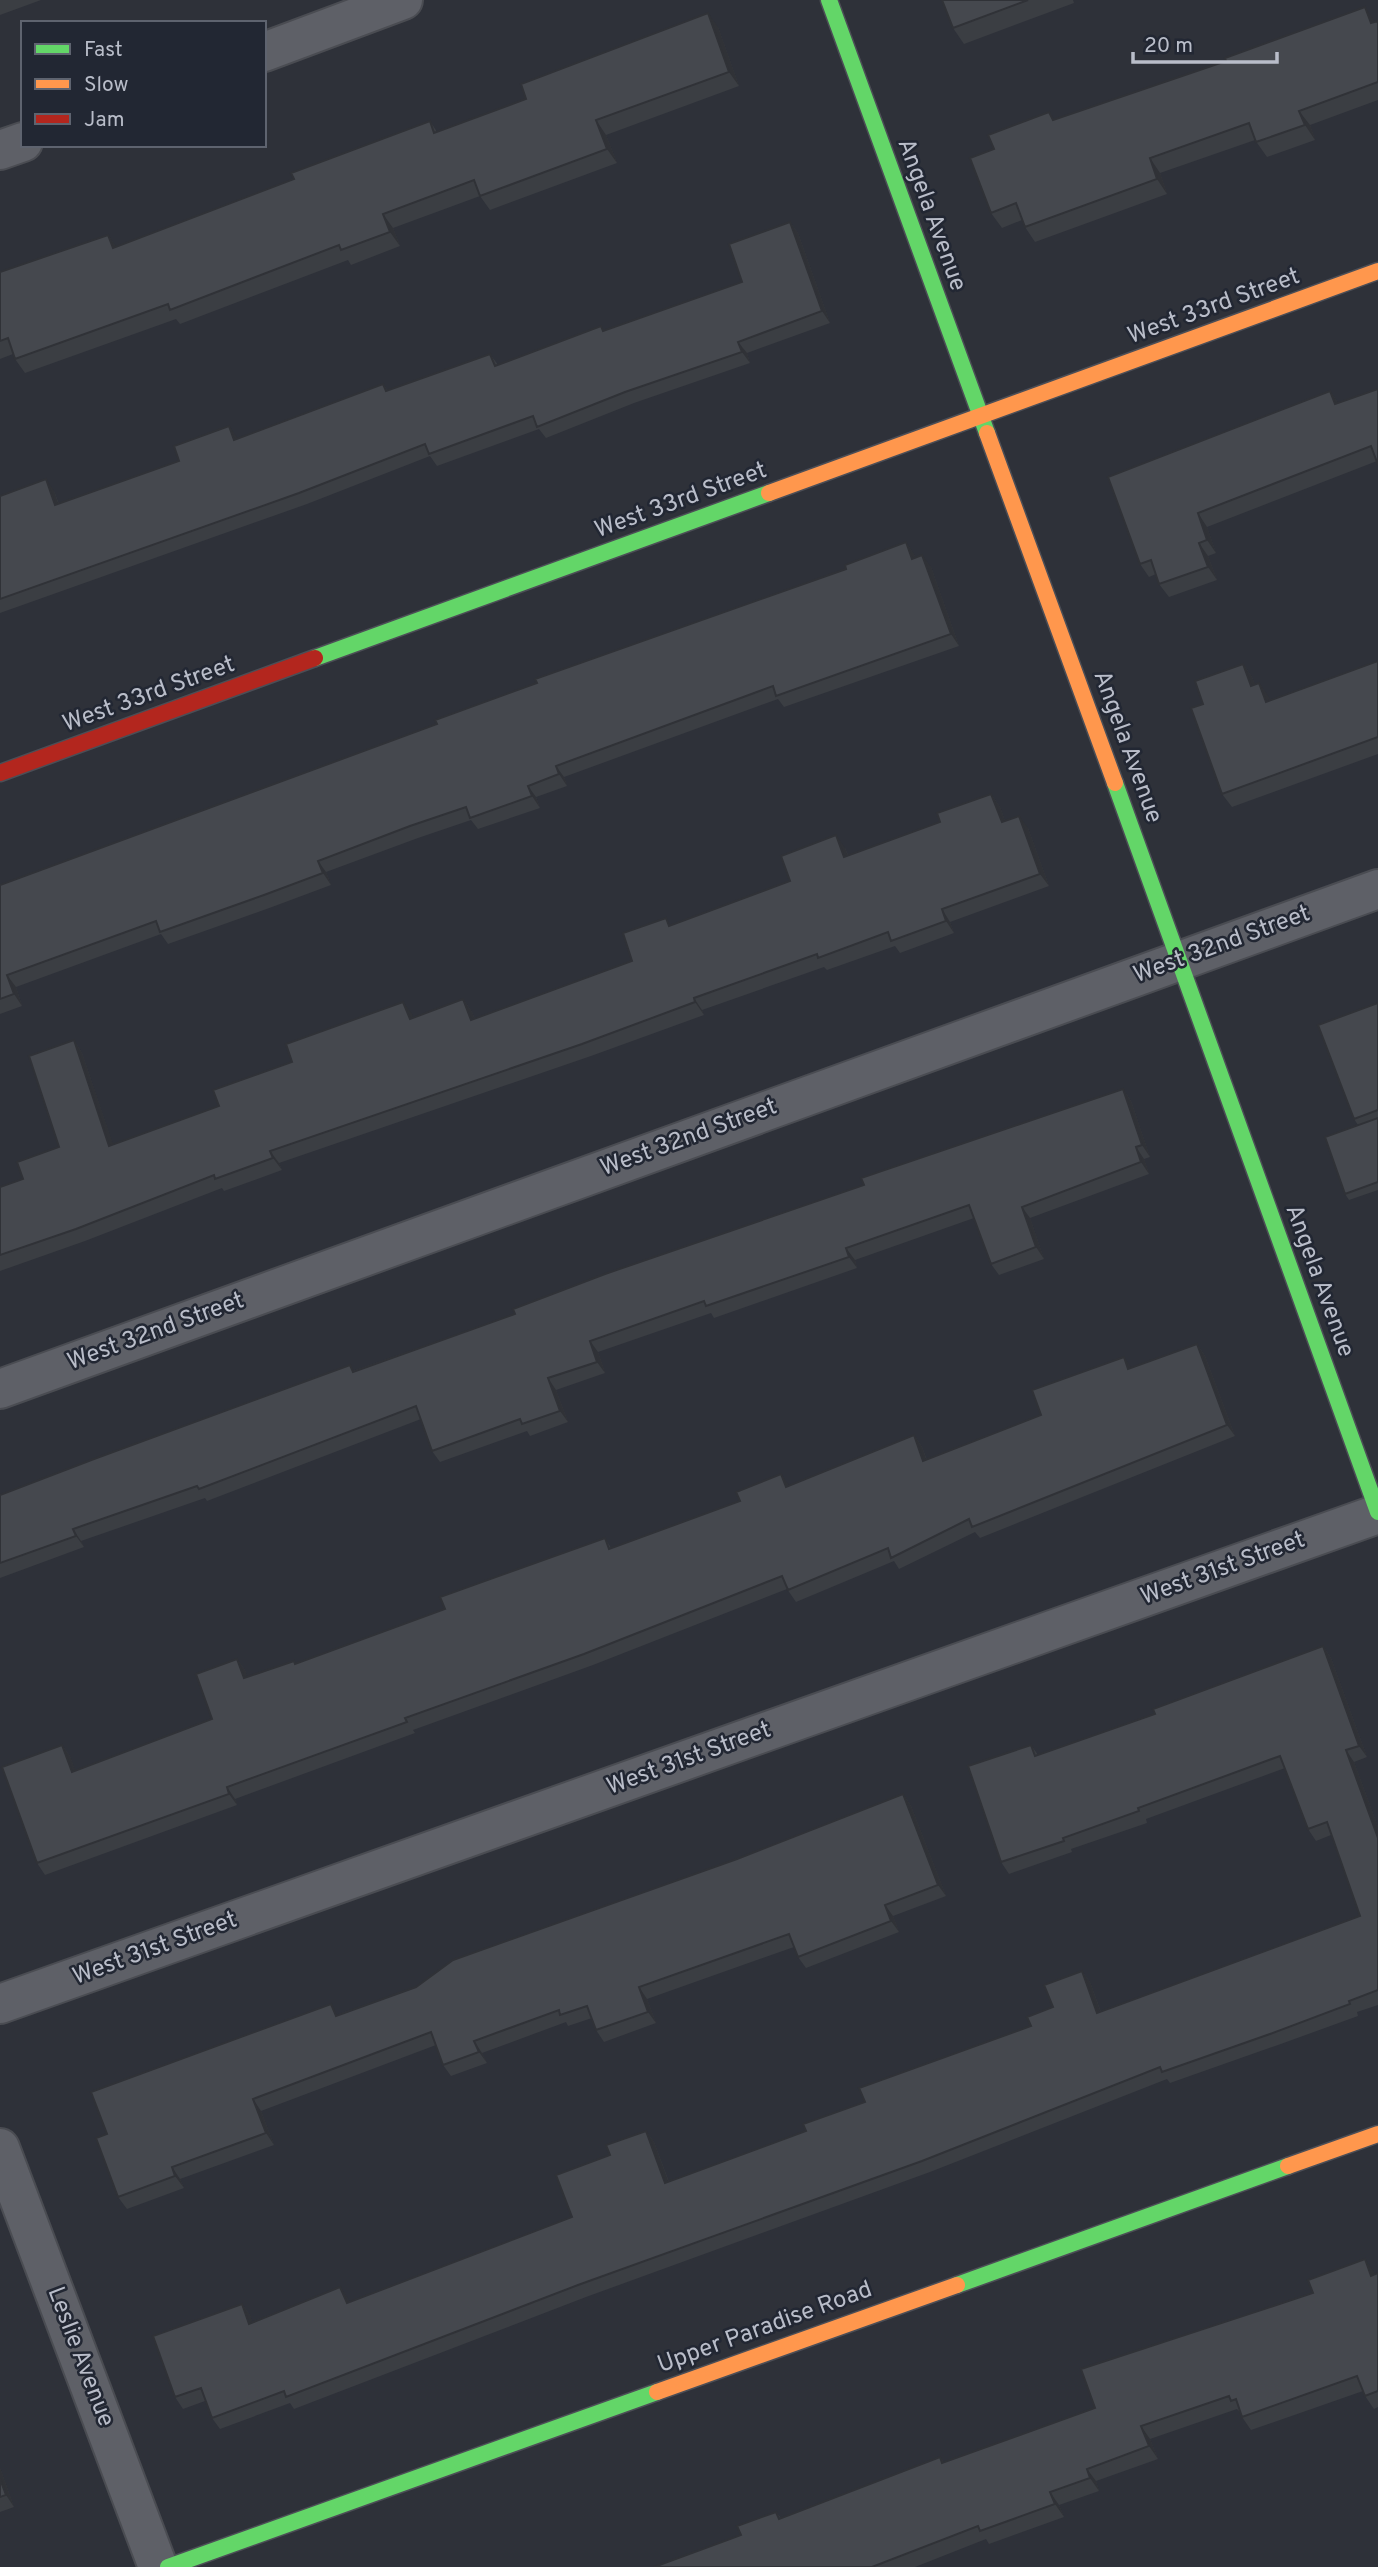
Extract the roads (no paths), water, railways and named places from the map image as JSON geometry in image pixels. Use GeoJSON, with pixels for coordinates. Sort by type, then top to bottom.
{"type":"FeatureCollection","features":[{"type":"Feature","properties":{"kind":"street"},"geometry":{"type":"LineString","coordinates":[[266,51],[403,0]]}},
{"type":"Feature","properties":{"kind":"street","name":"Angela Avenue"},"geometry":{"type":"LineString","coordinates":[[829,0],[1180,960],[1378,1513]]}},
{"type":"Feature","properties":{"kind":"street"},"geometry":{"type":"LineString","coordinates":[[0,150],[21,143]]}},
{"type":"Feature","properties":{"kind":"street","name":"West 33rd Street"},"geometry":{"type":"LineString","coordinates":[[0,773],[1378,271]]}},
{"type":"Feature","properties":{"kind":"street","name":"West 32nd Street"},"geometry":{"type":"LineString","coordinates":[[0,1389],[1378,889]]}},
{"type":"Feature","properties":{"kind":"street","name":"West 31st Street"},"geometry":{"type":"LineString","coordinates":[[0,2004],[1378,1513]]}},
{"type":"Feature","properties":{"kind":"street","name":"Upper Paradise Road"},"geometry":{"type":"LineString","coordinates":[[168,2567],[1378,2134]]}},
{"type":"Feature","properties":{"kind":"street","name":"Leslie Avenue"},"geometry":{"type":"LineString","coordinates":[[0,2148],[158,2567]]}}]}
